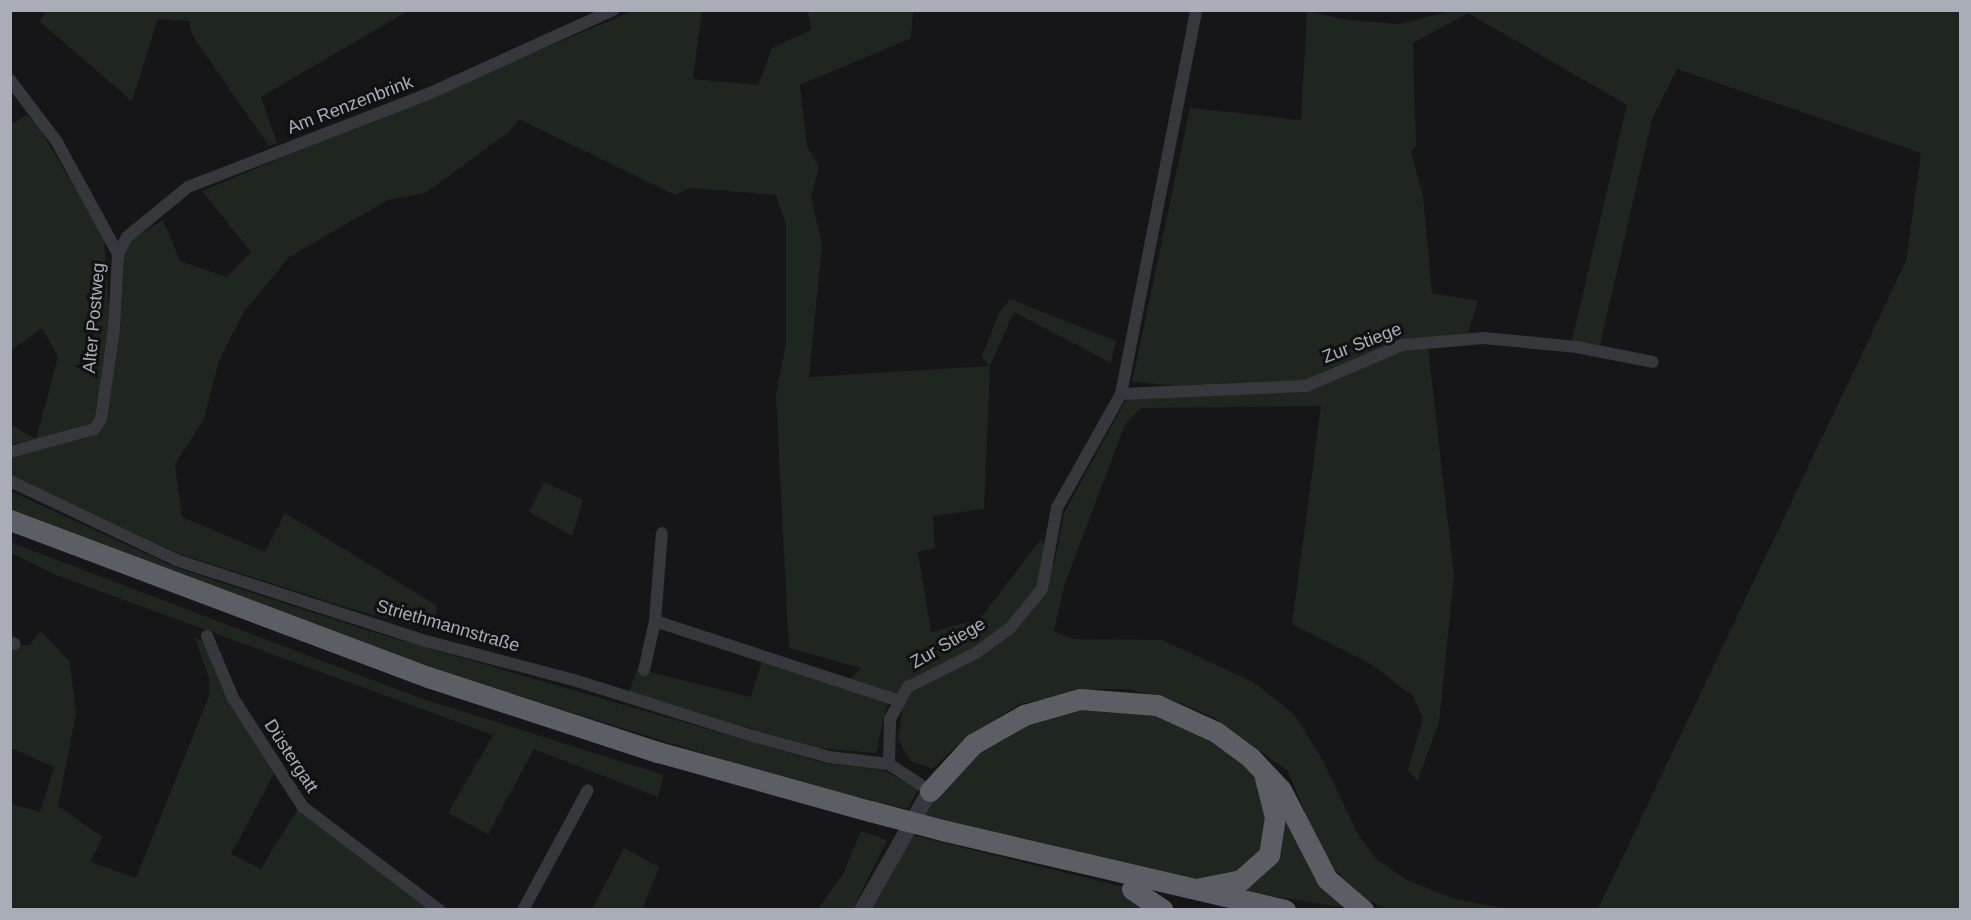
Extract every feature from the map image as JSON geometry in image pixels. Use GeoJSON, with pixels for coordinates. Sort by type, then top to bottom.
{"type":"FeatureCollection","features":[{"type":"Feature","properties":{"kind":"highway"},"geometry":{"type":"LineString","coordinates":[[10,520],[439,681],[868,817]]}},
{"type":"Feature","properties":{"kind":"highway"},"geometry":{"type":"LineString","coordinates":[[10,534],[445,697],[653,764],[868,817],[1132,889],[1222,909]]}},
{"type":"Feature","properties":{"kind":"highway"},"geometry":{"type":"LineString","coordinates":[[930,791],[949,766],[997,727],[1080,699],[1134,700],[1185,716],[1234,744],[1281,790],[1327,879],[1363,909]]}},
{"type":"Feature","properties":{"kind":"highway"},"geometry":{"type":"LineString","coordinates":[[1193,890],[1241,880],[1269,855],[1275,818],[1263,771]]}},
{"type":"Feature","properties":{"kind":"highway"},"geometry":{"type":"LineString","coordinates":[[944,837],[1285,909]]}},
{"type":"Feature","properties":{"kind":"highway"},"geometry":{"type":"LineString","coordinates":[[1132,889],[1163,909]]}},
{"type":"Feature","properties":{"kind":"street","name":"Am Renzenbrink"},"geometry":{"type":"LineString","coordinates":[[118,254],[127,237],[188,187],[428,94],[613,10]]}},
{"type":"Feature","properties":{"kind":"street","name":"Zur Stiege"},"geometry":{"type":"LineString","coordinates":[[897,700],[908,687],[976,653],[1028,609],[1042,589],[1057,507],[1121,393],[1196,10]]}},
{"type":"Feature","properties":{"kind":"street","name":"Alter Postweg"},"geometry":{"type":"LineString","coordinates":[[10,80],[57,142],[118,254],[114,329],[101,419],[94,429],[10,452]]}},
{"type":"Feature","properties":{"kind":"street","name":"Zur Stiege"},"geometry":{"type":"LineString","coordinates":[[1121,393],[1306,386],[1402,345],[1484,338],[1577,347],[1653,362]]}},
{"type":"Feature","properties":{"kind":"street","name":"Striethmannstraße"},"geometry":{"type":"LineString","coordinates":[[10,481],[176,560],[278,594],[829,757],[889,764],[930,791]]}},
{"type":"Feature","properties":{"kind":"street"},"geometry":{"type":"LineString","coordinates":[[644,670],[655,621],[662,533]]}},
{"type":"Feature","properties":{"kind":"street"},"geometry":{"type":"LineString","coordinates":[[655,621],[897,700],[890,719],[889,764]]}},
{"type":"Feature","properties":{"kind":"street","name":"Düstergatt"},"geometry":{"type":"LineString","coordinates":[[207,636],[233,698],[303,807],[439,909]]}},
{"type":"Feature","properties":{"kind":"street"},"geometry":{"type":"LineString","coordinates":[[523,909],[588,790]]}},
{"type":"Feature","properties":{"kind":"street"},"geometry":{"type":"LineString","coordinates":[[862,909],[930,791]]}},
{"type":"Feature","properties":{"kind":"shaded area"},"geometry":{"type":"Polygon","coordinates":[[[1455,10],[1960,11],[1960,909],[1598,909],[1906,261],[1921,153],[1677,69],[1652,119],[1600,345],[1572,340],[1627,105],[1468,13],[1413,43],[1416,145],[1411,152],[1423,195],[1432,293],[1478,301],[1468,333],[1427,338],[1454,576],[1439,723],[1417,781],[1408,770],[1423,718],[1413,696],[1371,664],[1292,624],[1321,406],[1141,408],[1126,422],[1064,586],[1054,631],[1074,639],[1162,640],[1253,682],[1294,714],[1322,759],[1358,834],[1377,860],[1409,881],[1455,899],[1508,909],[1387,909],[1361,897],[1323,857],[1288,771],[1213,717],[1167,698],[1127,689],[1099,689],[1020,704],[968,736],[932,769],[911,761],[898,739],[907,681],[886,708],[876,753],[817,748],[629,692],[637,669],[751,697],[762,660],[843,687],[861,668],[789,648],[776,395],[786,343],[786,224],[776,195],[690,188],[675,195],[519,119],[509,132],[425,193],[388,200],[289,257],[244,312],[219,360],[204,419],[175,464],[182,517],[265,552],[285,513],[436,605],[436,631],[355,610],[177,553],[11,475],[12,456],[94,435],[123,256],[131,240],[163,220],[180,261],[227,277],[251,252],[202,191],[633,11],[702,11],[693,79],[758,85],[772,48],[811,30],[808,11],[913,11],[911,38],[800,85],[807,146],[819,167],[811,196],[822,245],[809,377],[989,366],[982,356],[999,313],[1010,299],[1116,341],[1111,363],[1014,312],[990,366],[984,509],[933,516],[935,548],[918,552],[931,632],[980,619],[1041,539],[1054,565],[1064,513],[1126,400],[1181,386],[1132,382],[1190,108],[1301,120],[1307,11],[1346,20],[1400,24],[1455,10]]]}},
{"type":"Feature","properties":{"kind":"shaded area"},"geometry":{"type":"Polygon","coordinates":[[[47,11],[408,11],[261,97],[277,143],[269,146],[192,35],[189,21],[158,19],[132,101],[39,21],[47,11]]]}},
{"type":"Feature","properties":{"kind":"shaded area"},"geometry":{"type":"Polygon","coordinates":[[[27,115],[37,124],[104,237],[110,327],[97,418],[91,424],[36,439],[58,357],[42,328],[11,351],[11,124],[27,115]]]}},
{"type":"Feature","properties":{"kind":"shaded area"},"geometry":{"type":"Polygon","coordinates":[[[10,424],[36,439],[11,444],[10,424]]]}},
{"type":"Feature","properties":{"kind":"shaded area"},"geometry":{"type":"Polygon","coordinates":[[[544,482],[583,500],[572,536],[529,512],[544,482]]]}},
{"type":"Feature","properties":{"kind":"shaded area"},"geometry":{"type":"Polygon","coordinates":[[[10,491],[177,568],[366,630],[824,763],[883,770],[918,789],[908,809],[812,787],[360,647],[11,510],[10,491]]]}},
{"type":"Feature","properties":{"kind":"shaded area"},"geometry":{"type":"Polygon","coordinates":[[[10,542],[417,697],[664,775],[658,797],[534,749],[488,834],[448,813],[493,735],[56,575],[11,553],[10,542]]]}},
{"type":"Feature","properties":{"kind":"shaded area"},"geometry":{"type":"Polygon","coordinates":[[[41,631],[70,662],[76,714],[58,806],[103,837],[90,862],[136,878],[209,696],[209,678],[194,636],[205,643],[275,772],[231,854],[261,869],[297,810],[432,909],[11,909],[11,804],[40,812],[54,767],[11,748],[10,647],[29,645],[41,631]]]}},
{"type":"Feature","properties":{"kind":"shaded area"},"geometry":{"type":"Polygon","coordinates":[[[1107,698],[1216,732],[1271,795],[1258,868],[1193,890],[911,822],[997,727],[1107,698]]]}},
{"type":"Feature","properties":{"kind":"shaded area"},"geometry":{"type":"Polygon","coordinates":[[[1280,812],[1354,909],[1227,889],[1241,885],[1280,812]]]}},
{"type":"Feature","properties":{"kind":"shaded area"},"geometry":{"type":"Polygon","coordinates":[[[861,831],[887,840],[853,909],[818,909],[843,874],[861,831]]]}},
{"type":"Feature","properties":{"kind":"shaded area"},"geometry":{"type":"Polygon","coordinates":[[[904,833],[1132,889],[1163,910],[862,910],[904,833]]]}},
{"type":"Feature","properties":{"kind":"shaded area"},"geometry":{"type":"Polygon","coordinates":[[[624,848],[659,867],[643,907],[653,909],[592,909],[624,848]]]}}]}
